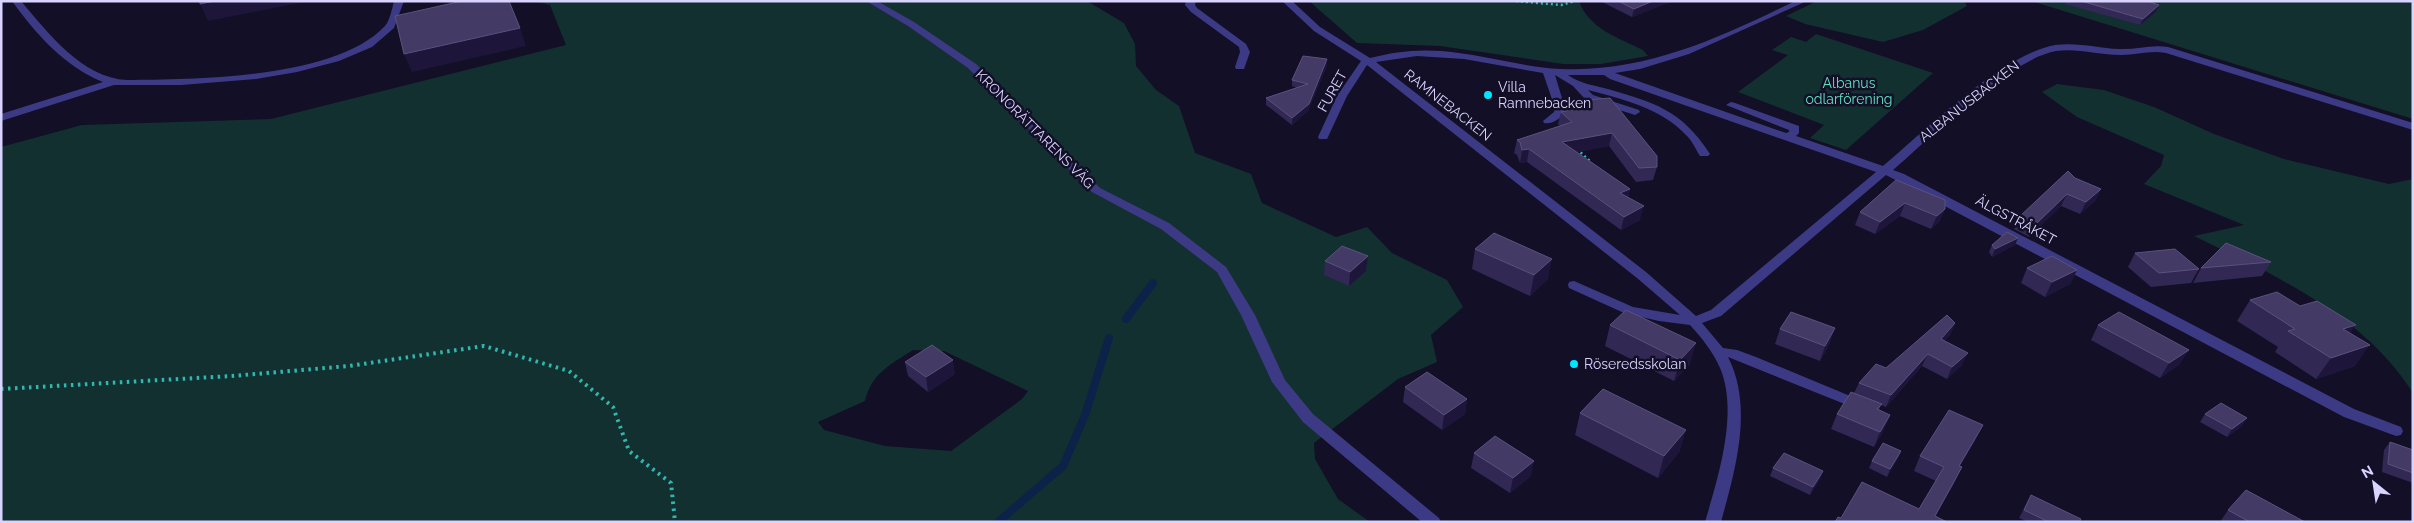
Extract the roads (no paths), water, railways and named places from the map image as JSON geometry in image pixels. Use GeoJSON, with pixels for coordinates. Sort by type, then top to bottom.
{"type":"FeatureCollection","features":[{"type":"Feature","properties":{"kind":"street"},"geometry":{"type":"LineString","coordinates":[[16,1],[41,31],[88,72],[112,82]]}},
{"type":"Feature","properties":{"kind":"street"},"geometry":{"type":"LineString","coordinates":[[1,118],[112,82],[219,80],[284,72],[336,59],[371,43],[389,29],[399,13],[399,1]]}},
{"type":"Feature","properties":{"kind":"street","name":"KRONORÄTTARENS VÄG"},"geometry":{"type":"LineString","coordinates":[[870,1],[911,24],[972,66],[1096,190],[1165,226],[1222,270],[1248,314],[1279,382],[1302,411],[1433,522]]}},
{"type":"Feature","properties":{"kind":"street"},"geometry":{"type":"LineString","coordinates":[[1191,1],[1190,5],[1194,10],[1243,46],[1245,52],[1240,67]]}},
{"type":"Feature","properties":{"kind":"street"},"geometry":{"type":"LineString","coordinates":[[1286,1],[1317,29],[1368,61]]}},
{"type":"Feature","properties":{"kind":"street","name":"RAMNEBACKEN"},"geometry":{"type":"LineString","coordinates":[[1368,61],[1390,54],[1427,52],[1552,71],[1607,72],[1675,58],[1712,44],[1803,1]]}},
{"type":"Feature","properties":{"kind":"street","name":"ALBANUSBACKEN"},"geometry":{"type":"LineString","coordinates":[[1694,322],[1716,313],[1979,91],[2021,60],[2036,52],[2070,47],[2118,52],[2136,51],[2150,47],[2168,50],[2413,127]]}},
{"type":"Feature","properties":{"kind":"street","name":"RAMNEBACKEN"},"geometry":{"type":"LineString","coordinates":[[1368,61],[1422,106],[1547,200],[1634,270],[1694,322],[1721,352],[1733,392],[1733,417],[1728,470],[1713,522]]}},
{"type":"Feature","properties":{"kind":"street","name":"FURET"},"geometry":{"type":"LineString","coordinates":[[1323,137],[1342,96],[1364,63],[1368,61]]}},
{"type":"Feature","properties":{"kind":"street"},"geometry":{"type":"LineString","coordinates":[[1552,71],[1564,79],[1612,94],[1671,118],[1692,135],[1704,154]]}},
{"type":"Feature","properties":{"kind":"street"},"geometry":{"type":"LineString","coordinates":[[1548,121],[1559,113],[1560,108],[1552,71]]}},
{"type":"Feature","properties":{"kind":"street","name":"ÄLGSTRÅKET"},"geometry":{"type":"LineString","coordinates":[[1607,72],[1630,83],[1884,170],[2009,233],[2349,413],[2396,431]]}},
{"type":"Feature","properties":{"kind":"street"},"geometry":{"type":"LineString","coordinates":[[1576,83],[1589,97],[1635,112]]}},
{"type":"Feature","properties":{"kind":"street"},"geometry":{"type":"LineString","coordinates":[[1731,105],[1795,128],[1794,132],[1788,137]]}},
{"type":"Feature","properties":{"kind":"street"},"geometry":{"type":"LineString","coordinates":[[1574,285],[1629,310],[1694,322]]}},
{"type":"Feature","properties":{"kind":"street"},"geometry":{"type":"LineString","coordinates":[[1721,352],[1732,353],[1752,360],[1876,411]]}},
{"type":"Feature","properties":{"kind":"waterway"},"geometry":{"type":"LineString","coordinates":[[1126,319],[1153,283]]}},
{"type":"Feature","properties":{"kind":"waterway"},"geometry":{"type":"LineString","coordinates":[[998,522],[1063,466],[1085,415],[1109,338]]}},
{"type":"Feature","properties":{"kind":"place","name":"Villa Ramnebacken"},"geometry":{"type":"Point","coordinates":[1488,95]}},
{"type":"Feature","properties":{"kind":"place","name":"Röseredsskolan"},"geometry":{"type":"Point","coordinates":[1574,364]}},
{"type":"Feature","properties":{"kind":"park label","name":"Albanus odlarförening"},"geometry":{"type":"Point","coordinates":[1849,92]}}]}
